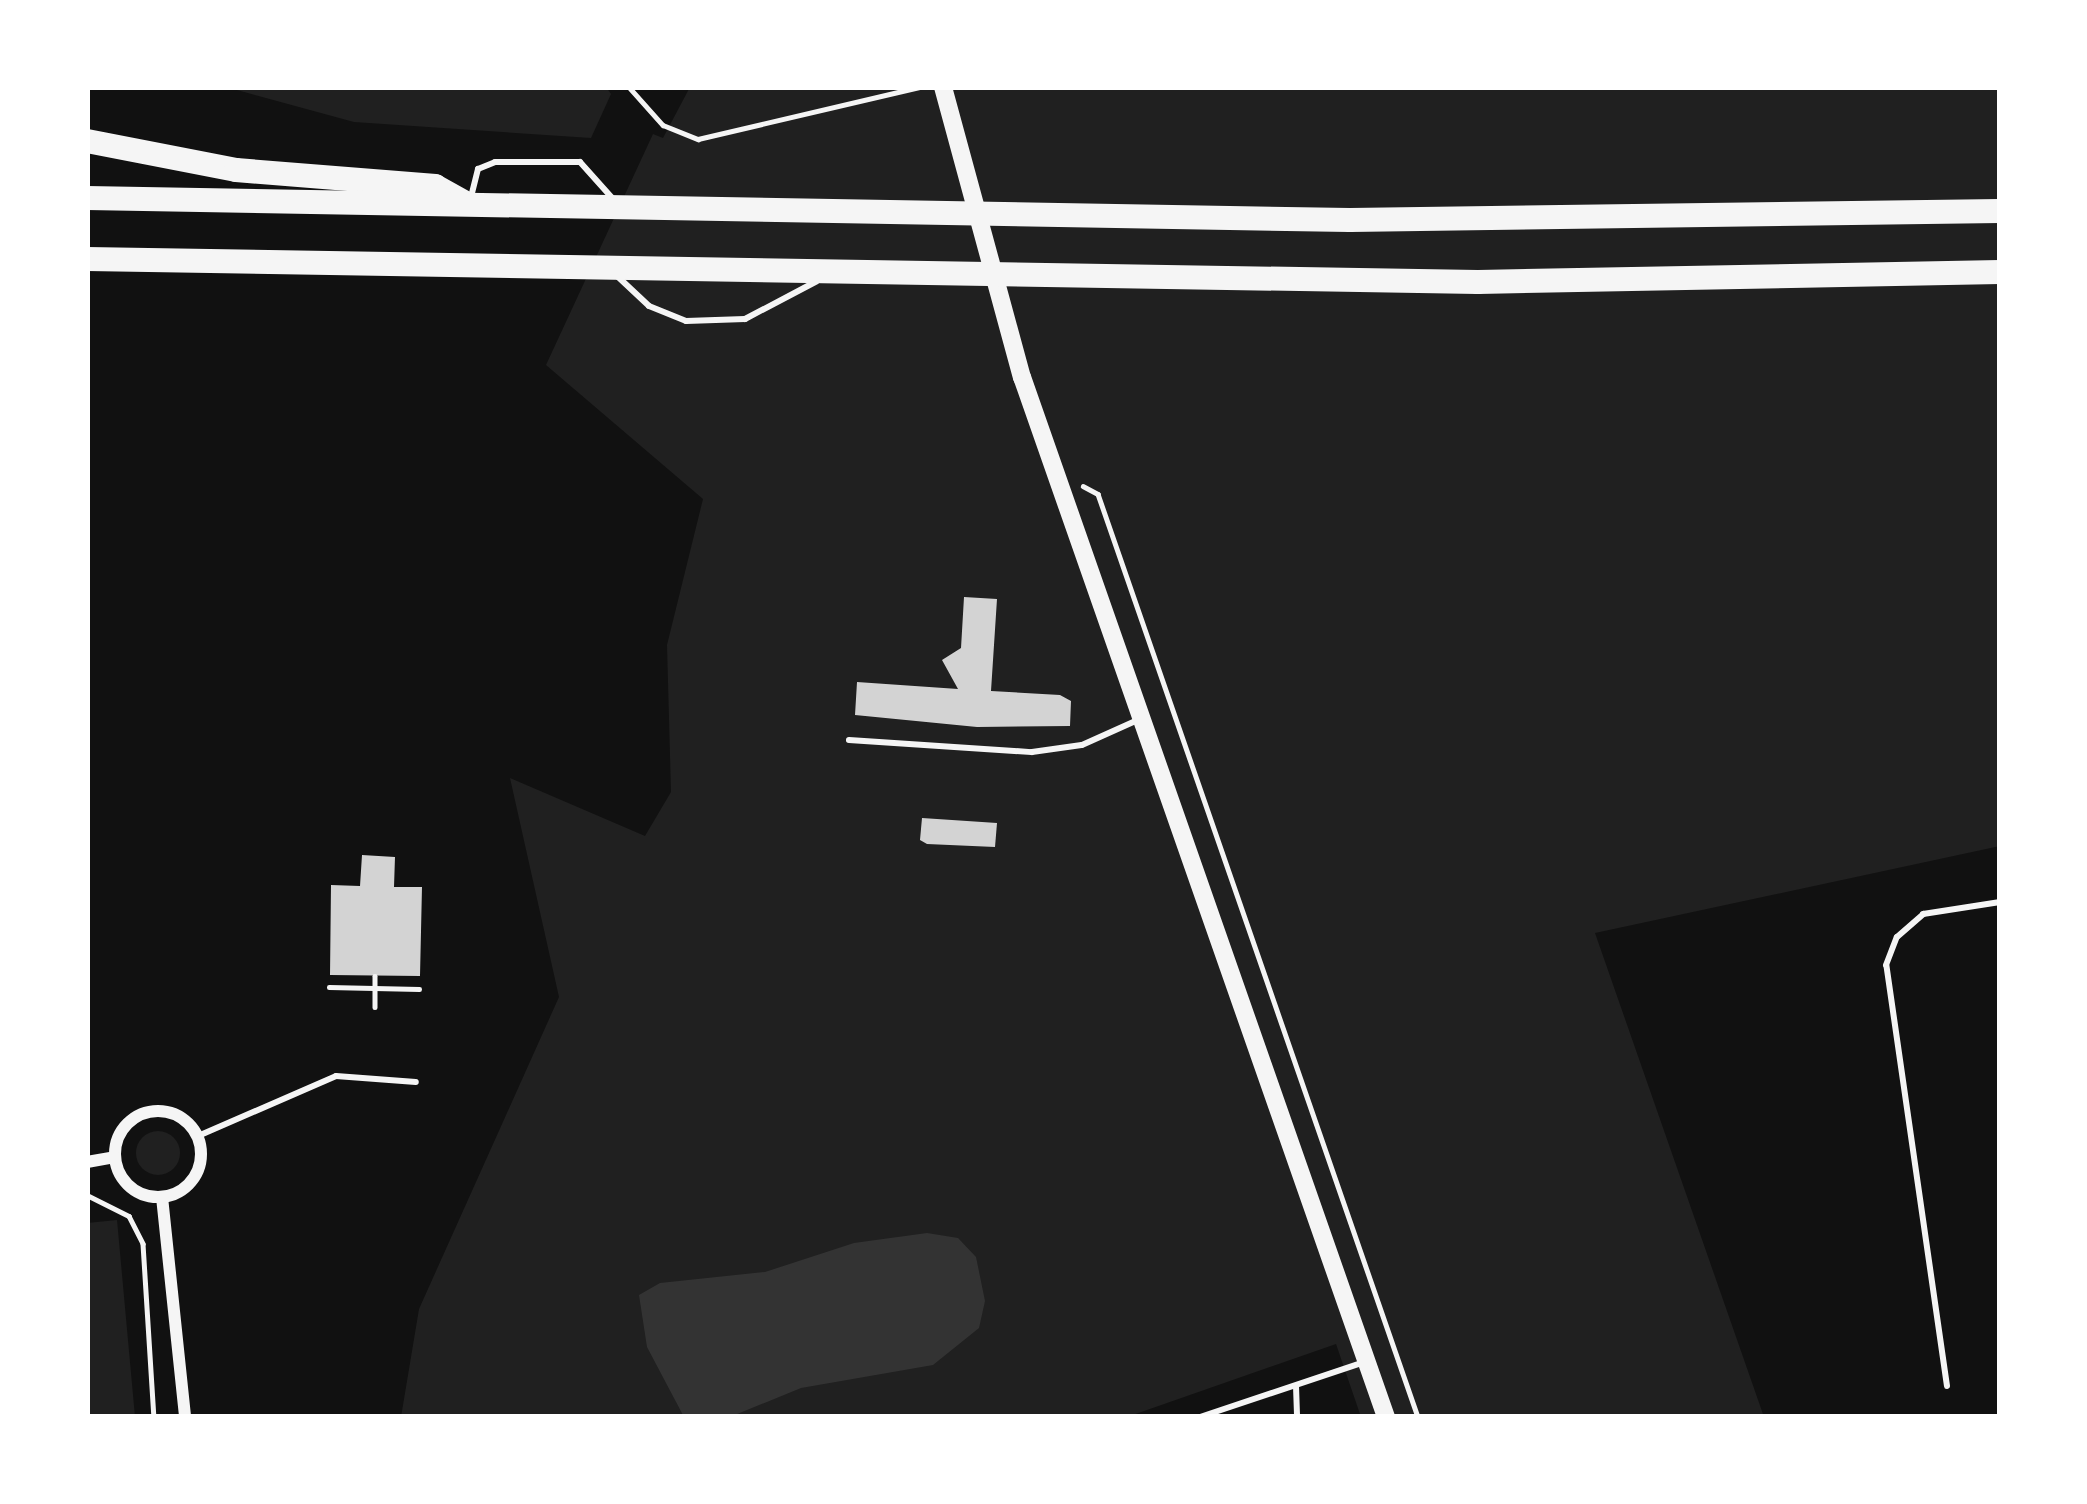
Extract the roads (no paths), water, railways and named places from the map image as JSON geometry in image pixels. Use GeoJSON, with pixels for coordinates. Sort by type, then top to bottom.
{"type":"FeatureCollection","features":[{"type":"Feature","properties":{"kind":"highway"},"geometry":{"type":"LineString","coordinates":[[87,141],[236,170],[435,186],[469,205]]}},
{"type":"Feature","properties":{"kind":"highway"},"geometry":{"type":"LineString","coordinates":[[87,198],[1350,220],[2000,212]]}},
{"type":"Feature","properties":{"kind":"highway"},"geometry":{"type":"LineString","coordinates":[[88,260],[1478,282],[2000,272]]}},
{"type":"Feature","properties":{"kind":"main road"},"geometry":{"type":"LineString","coordinates":[[944,87],[1022,377],[1385,1417]]}},
{"type":"Feature","properties":{"kind":"street"},"geometry":{"type":"LineString","coordinates":[[168,1112],[198,1136],[196,1176],[162,1197],[125,1183],[115,1157],[121,1131],[141,1114],[168,1112]]}},
{"type":"Feature","properties":{"kind":"street"},"geometry":{"type":"LineString","coordinates":[[87,1162],[115,1157]]}},
{"type":"Feature","properties":{"kind":"street"},"geometry":{"type":"LineString","coordinates":[[162,1197],[185,1417]]}},
{"type":"Feature","properties":{"kind":"lane"},"geometry":{"type":"LineString","coordinates":[[469,205],[478,169],[495,162],[580,162],[595,170],[619,208]]}},
{"type":"Feature","properties":{"kind":"lane"},"geometry":{"type":"LineString","coordinates":[[610,268],[649,306],[686,321],[761,314],[831,272]]}},
{"type":"Feature","properties":{"kind":"lane"},"geometry":{"type":"LineString","coordinates":[[849,740],[1044,752],[1082,746],[1141,719]]}},
{"type":"Feature","properties":{"kind":"lane"},"geometry":{"type":"LineString","coordinates":[[1947,1386],[1886,965],[1897,937],[1922,914],[2000,902]]}},
{"type":"Feature","properties":{"kind":"lane"},"geometry":{"type":"LineString","coordinates":[[198,1136],[336,1076],[416,1082]]}},
{"type":"Feature","properties":{"kind":"lane"},"geometry":{"type":"LineString","coordinates":[[1200,1417],[1368,1361]]}},
{"type":"Feature","properties":{"kind":"lane"},"geometry":{"type":"LineString","coordinates":[[1296,1386],[1297,1417]]}}]}
